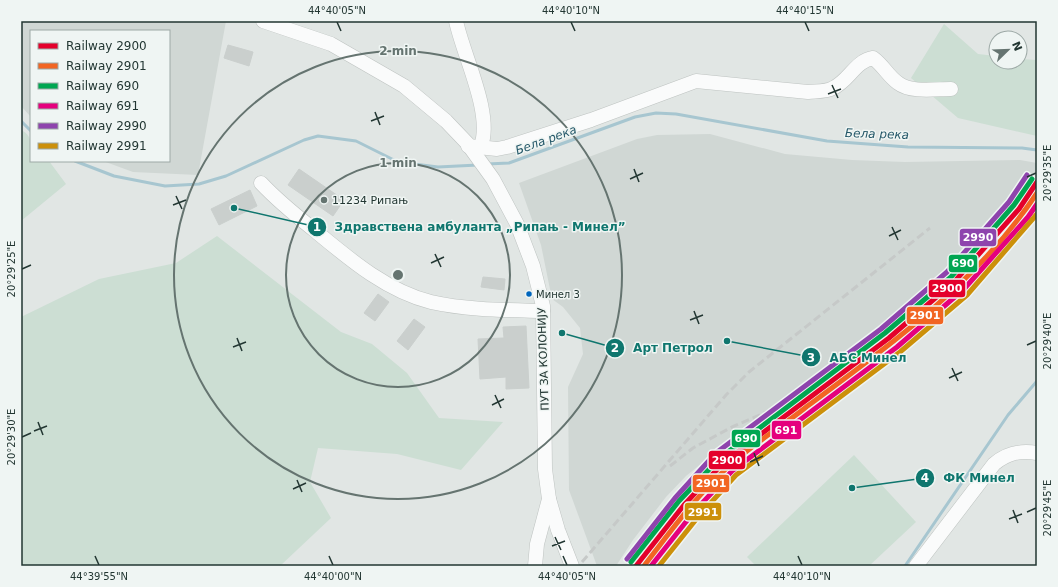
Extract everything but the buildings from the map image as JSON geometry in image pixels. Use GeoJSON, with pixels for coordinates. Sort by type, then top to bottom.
{"type":"FeatureCollection","features":[{"type":"Feature","properties":{"kind":"street","name":"ПУТ ЗА КОЛОНИЈУ"},"geometry":{"type":"LineString","coordinates":[[263,21],[331,44],[404,86],[446,121],[476,150],[493,179],[517,224],[533,266],[543,312],[545,469],[549,499],[558,530],[572,566]]}},
{"type":"Feature","properties":{"kind":"street"},"geometry":{"type":"LineString","coordinates":[[456,21],[479,100],[484,124],[484,137],[476,150]]}},
{"type":"Feature","properties":{"kind":"street"},"geometry":{"type":"LineString","coordinates":[[476,150],[507,147],[591,120],[696,81],[808,92],[824,91],[834,88],[860,64],[873,58],[880,63],[898,83],[904,86],[918,89],[951,89]]}},
{"type":"Feature","properties":{"kind":"street"},"geometry":{"type":"LineString","coordinates":[[261,183],[276,199],[331,245],[371,274],[400,291],[432,302],[489,309],[543,312]]}},
{"type":"Feature","properties":{"kind":"street"},"geometry":{"type":"LineString","coordinates":[[916,566],[920,557],[994,464],[1002,457],[1014,453],[1026,451],[1037,453]]}},
{"type":"Feature","properties":{"kind":"street"},"geometry":{"type":"LineString","coordinates":[[535,566],[537,544],[549,499]]}},
{"type":"Feature","properties":{"kind":"shaded area"},"geometry":{"type":"Polygon","coordinates":[[[21,21],[226,21],[198,175],[133,172],[106,162],[170,162],[170,30],[30,30],[30,116],[21,106],[21,21]]]}},
{"type":"Feature","properties":{"kind":"shaded area"},"geometry":{"type":"Polygon","coordinates":[[[710,134],[785,154],[852,160],[905,162],[1020,160],[1037,163],[1037,171],[1009,210],[906,316],[812,387],[702,463],[686,476],[666,497],[633,540],[616,566],[597,566],[569,490],[568,387],[583,354],[580,328],[563,307],[552,299],[541,245],[519,183],[637,139],[657,135],[710,134]]]}},
{"type":"Feature","properties":{"kind":"green space"},"geometry":{"type":"Polygon","coordinates":[[[944,24],[978,54],[988,55],[988,70],[1028,70],[1028,59],[1037,60],[1037,136],[958,118],[911,78],[944,24]]]}},
{"type":"Feature","properties":{"kind":"green space"},"geometry":{"type":"Polygon","coordinates":[[[21,130],[30,139],[30,162],[50,162],[66,184],[21,221],[21,130]]]}},
{"type":"Feature","properties":{"kind":"green space"},"geometry":{"type":"Polygon","coordinates":[[[217,236],[341,332],[372,344],[407,373],[439,418],[503,422],[461,470],[397,454],[318,448],[310,482],[331,518],[280,566],[21,566],[21,317],[99,279],[176,263],[217,236]]]}},
{"type":"Feature","properties":{"kind":"green space"},"geometry":{"type":"Polygon","coordinates":[[[854,455],[916,522],[869,566],[756,566],[747,557],[854,455]]]}},
{"type":"Feature","properties":{"kind":"waterway","name":"Бела река"},"geometry":{"type":"LineString","coordinates":[[487,164],[509,163],[635,117],[656,113],[676,114],[827,141],[908,147],[1022,148],[1037,150]]}},
{"type":"Feature","properties":{"kind":"waterway","name":"Бела река"},"geometry":{"type":"LineString","coordinates":[[21,121],[30,130]]}},
{"type":"Feature","properties":{"kind":"waterway","name":"Бела река"},"geometry":{"type":"LineString","coordinates":[[78,162],[114,176],[165,186],[199,184],[226,176],[304,140],[318,136],[356,141],[398,162],[438,167],[478,165]]}},
{"type":"Feature","properties":{"kind":"waterway"},"geometry":{"type":"LineString","coordinates":[[905,566],[1008,415],[1037,381]]}},
{"type":"Feature","properties":{"kind":"railway"},"geometry":{"type":"LineString","coordinates":[[582,562],[726,395],[749,372],[930,228]]}},
{"type":"Feature","properties":{"kind":"railway"},"geometry":{"type":"LineString","coordinates":[[670,466],[693,448],[732,427],[817,390]]}},
{"type":"Feature","properties":{"kind":"rail line","name":"2990"},"geometry":{"type":"LineString","coordinates":[[627,559],[675,498],[716,453],[881,329],[947,272],[1009,202],[1027,175]]}},
{"type":"Feature","properties":{"kind":"rail line","name":"690"},"geometry":{"type":"LineString","coordinates":[[631,562],[679,501],[720,458],[885,333],[951,277],[1014,205],[1032,179]]}},
{"type":"Feature","properties":{"kind":"rail line","name":"2900"},"geometry":{"type":"LineString","coordinates":[[636,566],[684,505],[724,462],[889,338],[955,281],[1019,209],[1037,182]]}},
{"type":"Feature","properties":{"kind":"rail line","name":"2901"},"geometry":{"type":"LineString","coordinates":[[644,566],[694,502],[716,478],[756,444],[869,360],[931,310],[960,284],[988,255],[1014,225],[1037,193]]}},
{"type":"Feature","properties":{"kind":"rail line","name":"691"},"geometry":{"type":"LineString","coordinates":[[651,566],[693,513],[732,471],[897,347],[964,289],[1028,217],[1037,204]]}},
{"type":"Feature","properties":{"kind":"rail line","name":"2991"},"geometry":{"type":"LineString","coordinates":[[659,566],[698,517],[736,475],[900,352],[967,295],[1037,214]]}},
{"type":"Feature","properties":{"kind":"place","name":"11234 Рипањ"},"geometry":{"type":"Point","coordinates":[324,200]}},
{"type":"Feature","properties":{"kind":"place","name":"Здравствена амбуланта „Рипањ - Минел”"},"geometry":{"type":"Point","coordinates":[234,208]}},
{"type":"Feature","properties":{"kind":"place","name":"Минел 3"},"geometry":{"type":"Point","coordinates":[529,294]}},
{"type":"Feature","properties":{"kind":"place","name":"Арт Петрол"},"geometry":{"type":"Point","coordinates":[562,333]}},
{"type":"Feature","properties":{"kind":"place","name":"АБС Минел"},"geometry":{"type":"Point","coordinates":[727,341]}},
{"type":"Feature","properties":{"kind":"place","name":"ФК Минел"},"geometry":{"type":"Point","coordinates":[852,488]}}]}
